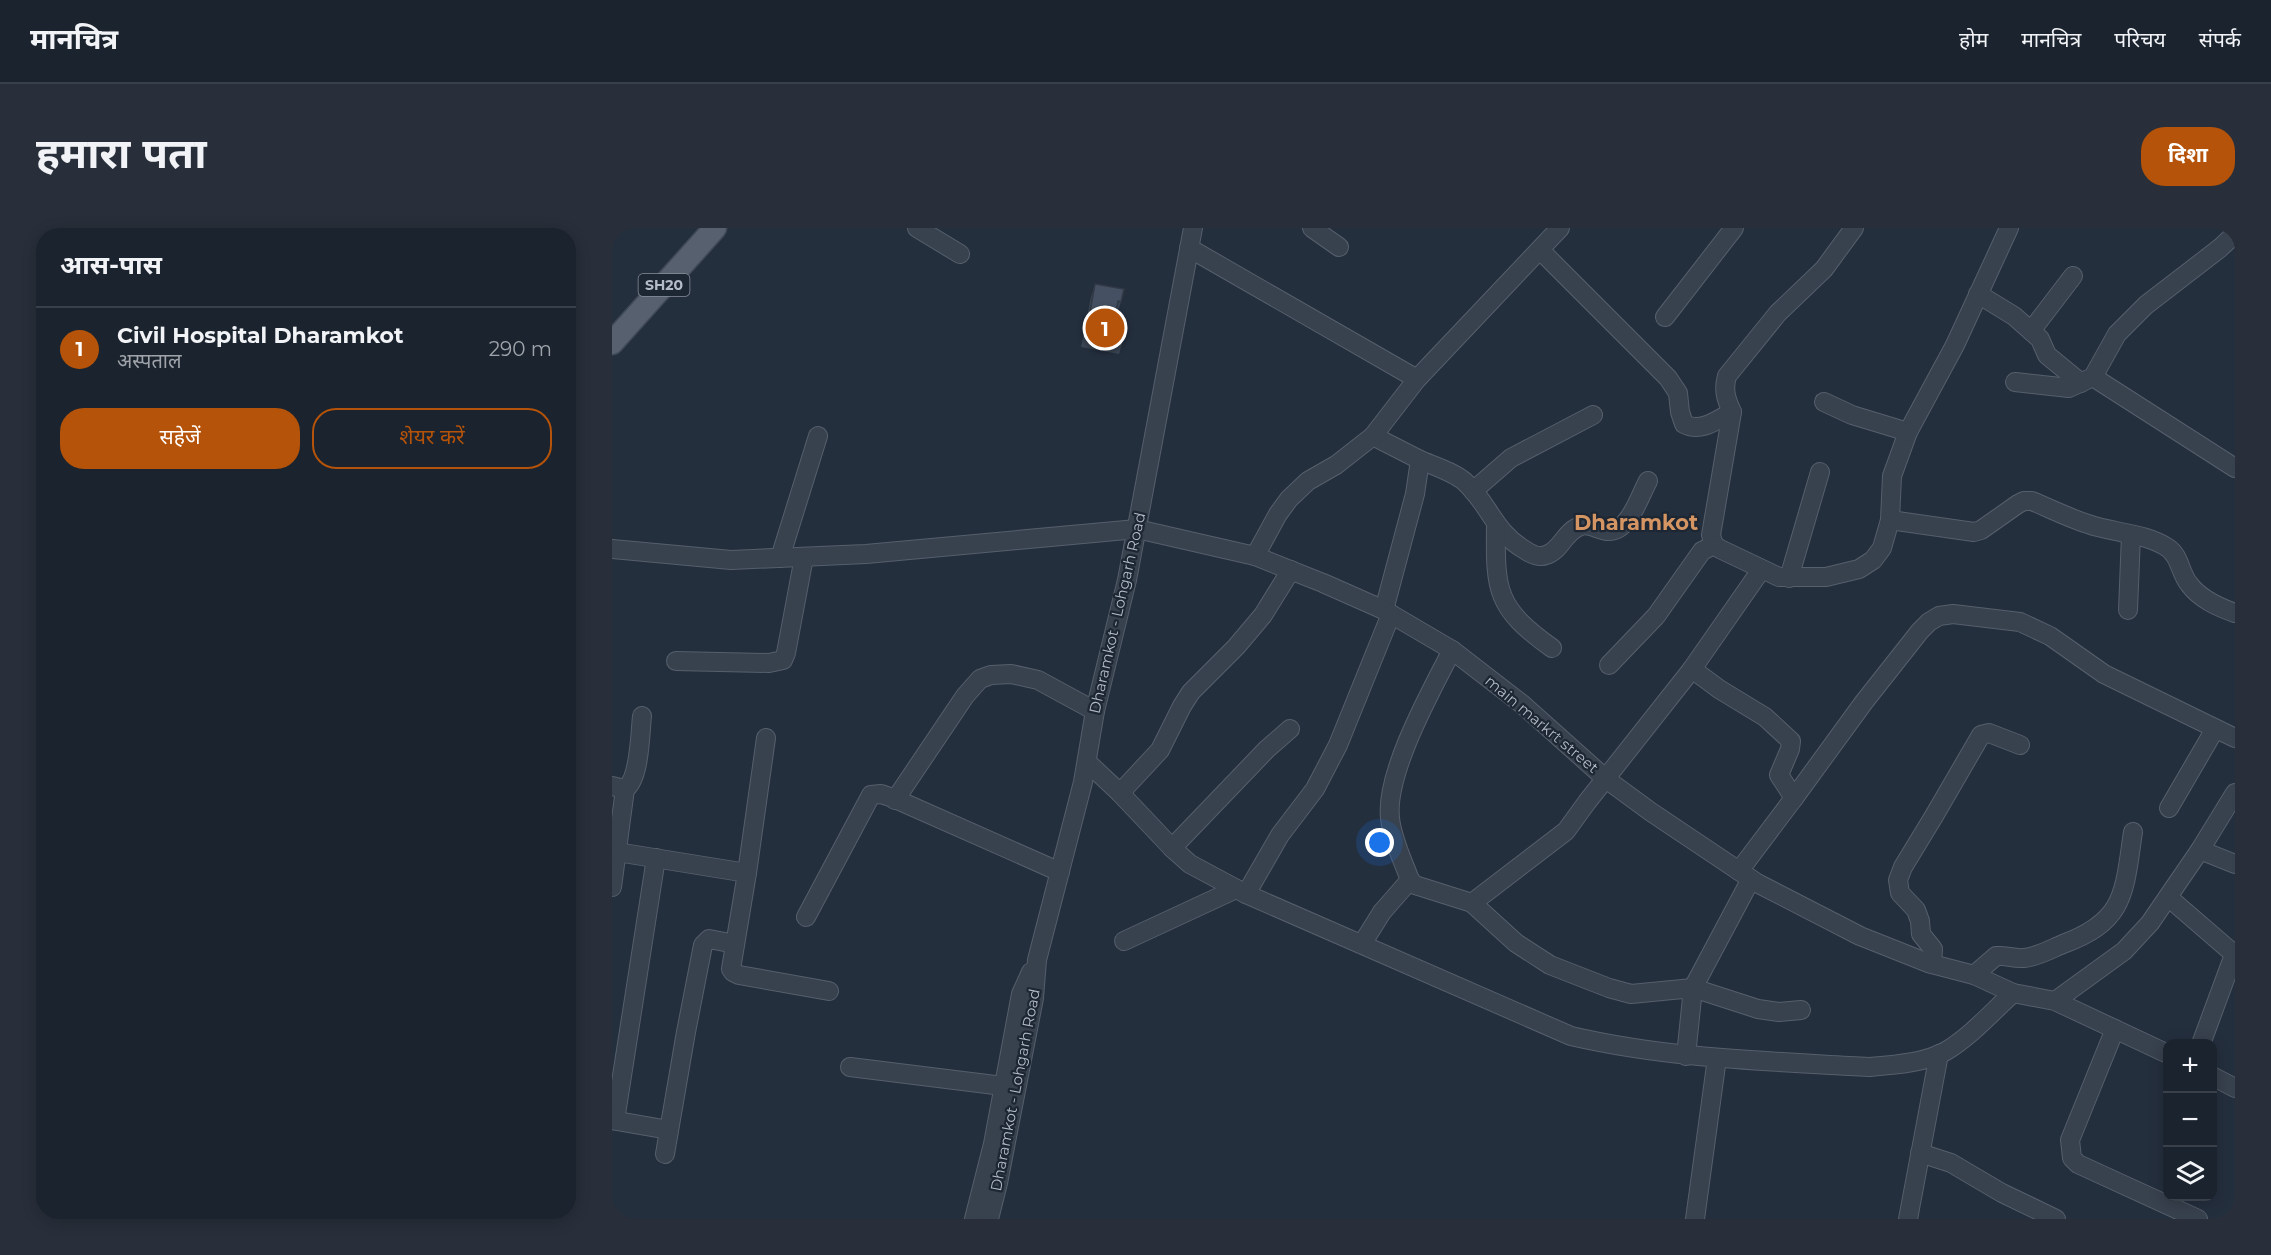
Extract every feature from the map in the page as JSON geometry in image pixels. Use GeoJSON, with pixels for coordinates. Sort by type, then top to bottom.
{"type":"FeatureCollection","features":[{"type":"Feature","properties":{"kind":"main road","name":"SH20"},"geometry":{"type":"LineString","coordinates":[[612,343],[715,228]]}},
{"type":"Feature","properties":{"kind":"street"},"geometry":{"type":"LineString","coordinates":[[916,228],[960,254]]}},
{"type":"Feature","properties":{"kind":"street","name":"Dharamkot - Lohgarh Road"},"geometry":{"type":"LineString","coordinates":[[989,1219],[1034,998],[1037,960],[1088,762],[1095,711],[1127,580],[1193,228]]}},
{"type":"Feature","properties":{"kind":"street"},"geometry":{"type":"LineString","coordinates":[[1312,228],[1339,247]]}},
{"type":"Feature","properties":{"kind":"street"},"geometry":{"type":"LineString","coordinates":[[1854,228],[1824,268],[1778,314],[1727,376],[1724,390],[1732,412],[1711,535],[1714,545],[1779,577],[1826,577],[1859,569],[1873,560],[1882,548],[1890,520],[1892,476],[1908,432],[1955,345],[2009,228]]}},
{"type":"Feature","properties":{"kind":"street"},"geometry":{"type":"LineString","coordinates":[[1255,556],[1289,499],[1308,481],[1336,465],[1373,436],[1417,379],[1540,250],[1557,229]]}},
{"type":"Feature","properties":{"kind":"street"},"geometry":{"type":"LineString","coordinates":[[1665,316],[1727,230]]}},
{"type":"Feature","properties":{"kind":"street"},"geometry":{"type":"LineString","coordinates":[[2014,382],[2069,388],[2087,380],[2117,334],[2146,305],[2235,234]]}},
{"type":"Feature","properties":{"kind":"street"},"geometry":{"type":"LineString","coordinates":[[1189,248],[1417,379]]}},
{"type":"Feature","properties":{"kind":"street"},"geometry":{"type":"LineString","coordinates":[[1540,250],[1668,378],[1678,393],[1684,424],[1702,428],[1732,412]]}},
{"type":"Feature","properties":{"kind":"street"},"geometry":{"type":"LineString","coordinates":[[2031,331],[2073,276]]}},
{"type":"Feature","properties":{"kind":"street"},"geometry":{"type":"LineString","coordinates":[[1978,294],[2031,331],[2040,339],[2047,355],[2235,468]]}},
{"type":"Feature","properties":{"kind":"street"},"geometry":{"type":"LineString","coordinates":[[1824,402],[1852,415],[1908,432]]}},
{"type":"Feature","properties":{"kind":"street"},"geometry":{"type":"LineString","coordinates":[[1473,490],[1511,458],[1593,415]]}},
{"type":"Feature","properties":{"kind":"street"},"geometry":{"type":"LineString","coordinates":[[780,558],[818,436]]}},
{"type":"Feature","properties":{"kind":"street"},"geometry":{"type":"LineString","coordinates":[[1373,436],[1463,480],[1473,490],[1507,539],[1536,555],[1546,556],[1577,527],[1585,524],[1607,531],[1617,530],[1625,525],[1648,481]]}},
{"type":"Feature","properties":{"kind":"street"},"geometry":{"type":"LineString","coordinates":[[1124,941],[1241,892],[1320,780],[1338,745],[1387,612],[1415,494],[1420,460]]}},
{"type":"Feature","properties":{"kind":"street"},"geometry":{"type":"LineString","coordinates":[[1789,578],[1820,472]]}},
{"type":"Feature","properties":{"kind":"street"},"geometry":{"type":"LineString","coordinates":[[1890,520],[1974,532],[1981,530],[2024,501],[2032,501],[2089,525],[2131,535],[2168,548],[2176,557],[2188,583],[2193,588],[2212,604],[2235,613]]}},
{"type":"Feature","properties":{"kind":"street"},"geometry":{"type":"LineString","coordinates":[[1496,525],[1498,585],[1509,610],[1525,629],[1552,648]]}},
{"type":"Feature","properties":{"kind":"street","name":"main markrt street"},"geometry":{"type":"LineString","coordinates":[[612,549],[731,560],[866,554],[1137,529],[1255,556],[1387,612],[1452,650],[1522,704],[1606,779],[1745,875],[1860,936],[1930,964],[1974,975],[2013,993],[2055,1001],[2163,1052]]}},
{"type":"Feature","properties":{"kind":"street"},"geometry":{"type":"LineString","coordinates":[[2127,610],[2131,535]]}},
{"type":"Feature","properties":{"kind":"street"},"geometry":{"type":"LineString","coordinates":[[1609,665],[1656,616],[1702,551],[1714,545]]}},
{"type":"Feature","properties":{"kind":"street"},"geometry":{"type":"LineString","coordinates":[[676,661],[769,663],[783,660],[804,557]]}},
{"type":"Feature","properties":{"kind":"street"},"geometry":{"type":"LineString","coordinates":[[1120,793],[1160,750],[1191,692],[1236,647],[1263,615],[1291,570]]}},
{"type":"Feature","properties":{"kind":"street"},"geometry":{"type":"LineString","coordinates":[[1472,903],[1566,831],[1692,669],[1761,570]]}},
{"type":"Feature","properties":{"kind":"street"},"geometry":{"type":"LineString","coordinates":[[1686,1056],[1694,988],[1745,875],[1794,798],[1864,702],[1920,631],[1939,616],[1953,614],[2019,621],[2050,636],[2104,674],[2235,738]]}},
{"type":"Feature","properties":{"kind":"street"},"geometry":{"type":"LineString","coordinates":[[1452,650],[1424,704],[1394,776],[1389,818],[1410,880],[1415,885],[1472,903],[1516,943],[1550,965],[1586,981],[1631,994],[1694,988],[1758,1009],[1779,1012],[1802,1010]]}},
{"type":"Feature","properties":{"kind":"street"},"geometry":{"type":"LineString","coordinates":[[1692,669],[1719,689],[1765,717],[1791,741],[1779,775],[1794,798]]}},
{"type":"Feature","properties":{"kind":"street"},"geometry":{"type":"LineString","coordinates":[[895,800],[965,696],[980,679],[991,675],[1011,674],[1038,680],[1095,711]]}},
{"type":"Feature","properties":{"kind":"street"},"geometry":{"type":"LineString","coordinates":[[612,887],[616,852],[618,788],[632,782],[636,769],[642,716]]}},
{"type":"Feature","properties":{"kind":"street"},"geometry":{"type":"LineString","coordinates":[[1172,848],[1267,749],[1290,729]]}},
{"type":"Feature","properties":{"kind":"street"},"geometry":{"type":"LineString","coordinates":[[2169,808],[2216,729]]}},
{"type":"Feature","properties":{"kind":"street"},"geometry":{"type":"LineString","coordinates":[[1930,964],[1933,949],[1921,934],[1916,910],[1900,893],[1898,880],[1903,867],[1981,735],[1989,733],[2020,745]]}},
{"type":"Feature","properties":{"kind":"street"},"geometry":{"type":"LineString","coordinates":[[766,738],[731,965],[733,972],[829,991]]}},
{"type":"Feature","properties":{"kind":"street"},"geometry":{"type":"LineString","coordinates":[[1088,762],[1190,864],[1241,892],[1571,1036],[1621,1047],[1686,1056],[1869,1067],[1893,1065],[1945,1051],[1969,1033],[2013,993]]}},
{"type":"Feature","properties":{"kind":"street"},"geometry":{"type":"LineString","coordinates":[[2055,1001],[2124,951],[2150,923],[2200,850],[2235,793]]}},
{"type":"Feature","properties":{"kind":"street"},"geometry":{"type":"LineString","coordinates":[[806,917],[871,795],[881,794],[1060,872]]}},
{"type":"Feature","properties":{"kind":"street"},"geometry":{"type":"LineString","coordinates":[[1974,975],[1996,956],[2027,958],[2086,936],[2107,921],[2120,897],[2126,879],[2133,832]]}},
{"type":"Feature","properties":{"kind":"street"},"geometry":{"type":"LineString","coordinates":[[2200,850],[2235,864]]}},
{"type":"Feature","properties":{"kind":"street"},"geometry":{"type":"LineString","coordinates":[[616,852],[747,873]]}},
{"type":"Feature","properties":{"kind":"street"},"geometry":{"type":"LineString","coordinates":[[656,858],[616,1114],[612,1120],[669,1130]]}},
{"type":"Feature","properties":{"kind":"street"},"geometry":{"type":"LineString","coordinates":[[1362,944],[1382,912],[1410,880]]}},
{"type":"Feature","properties":{"kind":"street"},"geometry":{"type":"LineString","coordinates":[[2168,897],[2234,953],[2203,1039]]}},
{"type":"Feature","properties":{"kind":"street"},"geometry":{"type":"LineString","coordinates":[[665,1154],[703,945],[709,939],[735,944]]}},
{"type":"Feature","properties":{"kind":"street","name":"Dharamkot - Lohgarh Road"},"geometry":{"type":"LineString","coordinates":[[974,1219],[985,1182],[1021,994],[1037,960]]}},
{"type":"Feature","properties":{"kind":"street"},"geometry":{"type":"LineString","coordinates":[[2115,1029],[2074,1126],[2070,1146],[2072,1158],[2078,1164],[2173,1214],[2198,1219]]}},
{"type":"Feature","properties":{"kind":"street"},"geometry":{"type":"LineString","coordinates":[[1908,1219],[1939,1054]]}},
{"type":"Feature","properties":{"kind":"street"},"geometry":{"type":"LineString","coordinates":[[1695,1219],[1717,1058]]}},
{"type":"Feature","properties":{"kind":"street"},"geometry":{"type":"LineString","coordinates":[[850,1067],[1003,1086]]}},
{"type":"Feature","properties":{"kind":"street"},"geometry":{"type":"LineString","coordinates":[[2217,1079],[2235,1088]]}},
{"type":"Feature","properties":{"kind":"street"},"geometry":{"type":"LineString","coordinates":[[1920,1154],[1951,1163],[2002,1193],[2056,1219]]}},
{"type":"Feature","properties":{"kind":"building"},"geometry":{"type":"Polygon","coordinates":[[[1095,284],[1124,289],[1121,302],[1118,301],[1116,313],[1119,313],[1118,318],[1126,319],[1124,329],[1116,328],[1116,330],[1125,332],[1123,341],[1086,334],[1095,284]]]}},
{"type":"Feature","properties":{"kind":"place","name":"Civil Hospital Dharamkot"},"geometry":{"type":"Point","coordinates":[1105,328]}},
{"type":"Feature","properties":{"kind":"district","name":"Dharamkot"},"geometry":{"type":"Point","coordinates":[1636,522]}}]}
